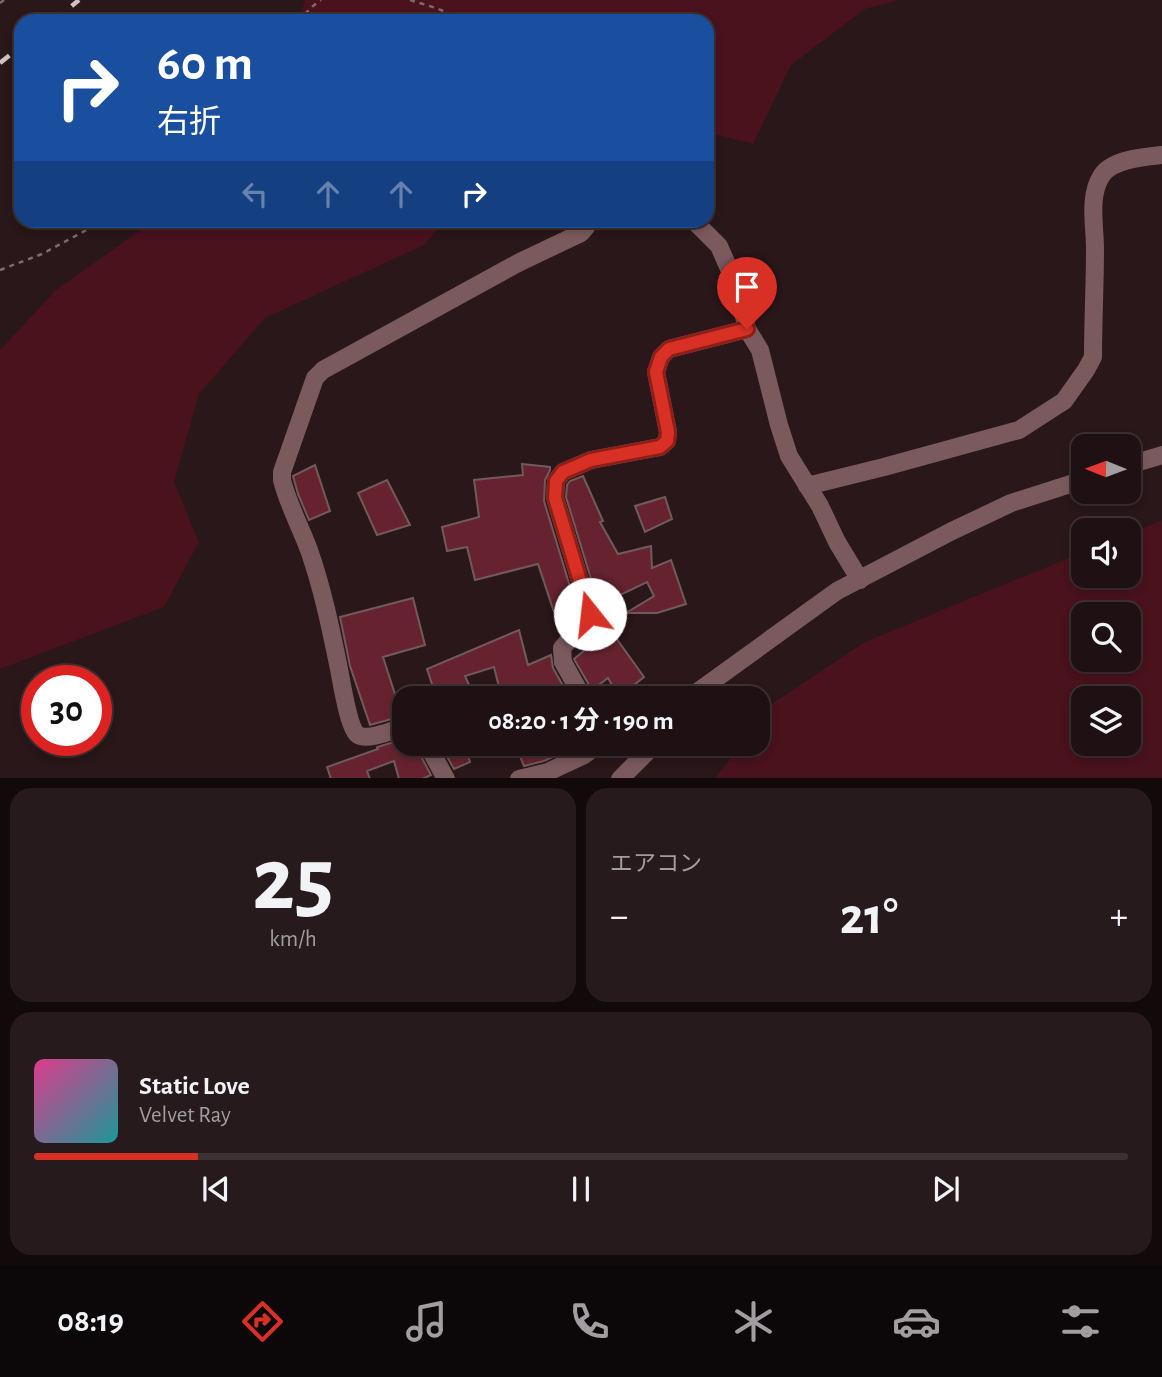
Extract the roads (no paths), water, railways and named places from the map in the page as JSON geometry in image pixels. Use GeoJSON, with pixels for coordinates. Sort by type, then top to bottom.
{"type":"FeatureCollection","features":[{"type":"Feature","properties":{"kind":"street"},"geometry":{"type":"LineString","coordinates":[[807,486],[1019,430],[1064,401],[1093,356],[1095,245],[1092,218],[1096,189],[1103,173],[1120,162],[1162,155]]}},
{"type":"Feature","properties":{"kind":"street"},"geometry":{"type":"LineString","coordinates":[[392,730],[369,737],[361,737],[355,732],[319,584],[282,480],[282,472],[315,378],[323,370],[507,269],[581,233],[585,228]]}},
{"type":"Feature","properties":{"kind":"street"},"geometry":{"type":"LineString","coordinates":[[701,228],[719,246],[737,287],[747,329],[760,350],[789,456],[860,580]]}},
{"type":"Feature","properties":{"kind":"street"},"geometry":{"type":"LineString","coordinates":[[576,686],[563,662],[562,648],[590,614],[555,498],[556,481],[563,472],[591,460],[660,447],[667,441],[668,432],[656,372],[661,357],[669,349],[747,329]]}},
{"type":"Feature","properties":{"kind":"street"},"geometry":{"type":"LineString","coordinates":[[1141,461],[1162,455]]}},
{"type":"Feature","properties":{"kind":"street"},"geometry":{"type":"LineString","coordinates":[[706,686],[837,591],[1011,503],[1071,484]]}},
{"type":"Feature","properties":{"kind":"street"},"geometry":{"type":"LineString","coordinates":[[434,756],[445,778]]}},
{"type":"Feature","properties":{"kind":"street"},"geometry":{"type":"LineString","coordinates":[[523,778],[548,772],[582,756]]}},
{"type":"Feature","properties":{"kind":"street"},"geometry":{"type":"LineString","coordinates":[[621,778],[642,756]]}},
{"type":"Feature","properties":{"kind":"railway"},"geometry":{"type":"LineString","coordinates":[[62,14],[79,0]]}},
{"type":"Feature","properties":{"kind":"railway"},"geometry":{"type":"LineString","coordinates":[[0,63],[14,52]]}}]}
